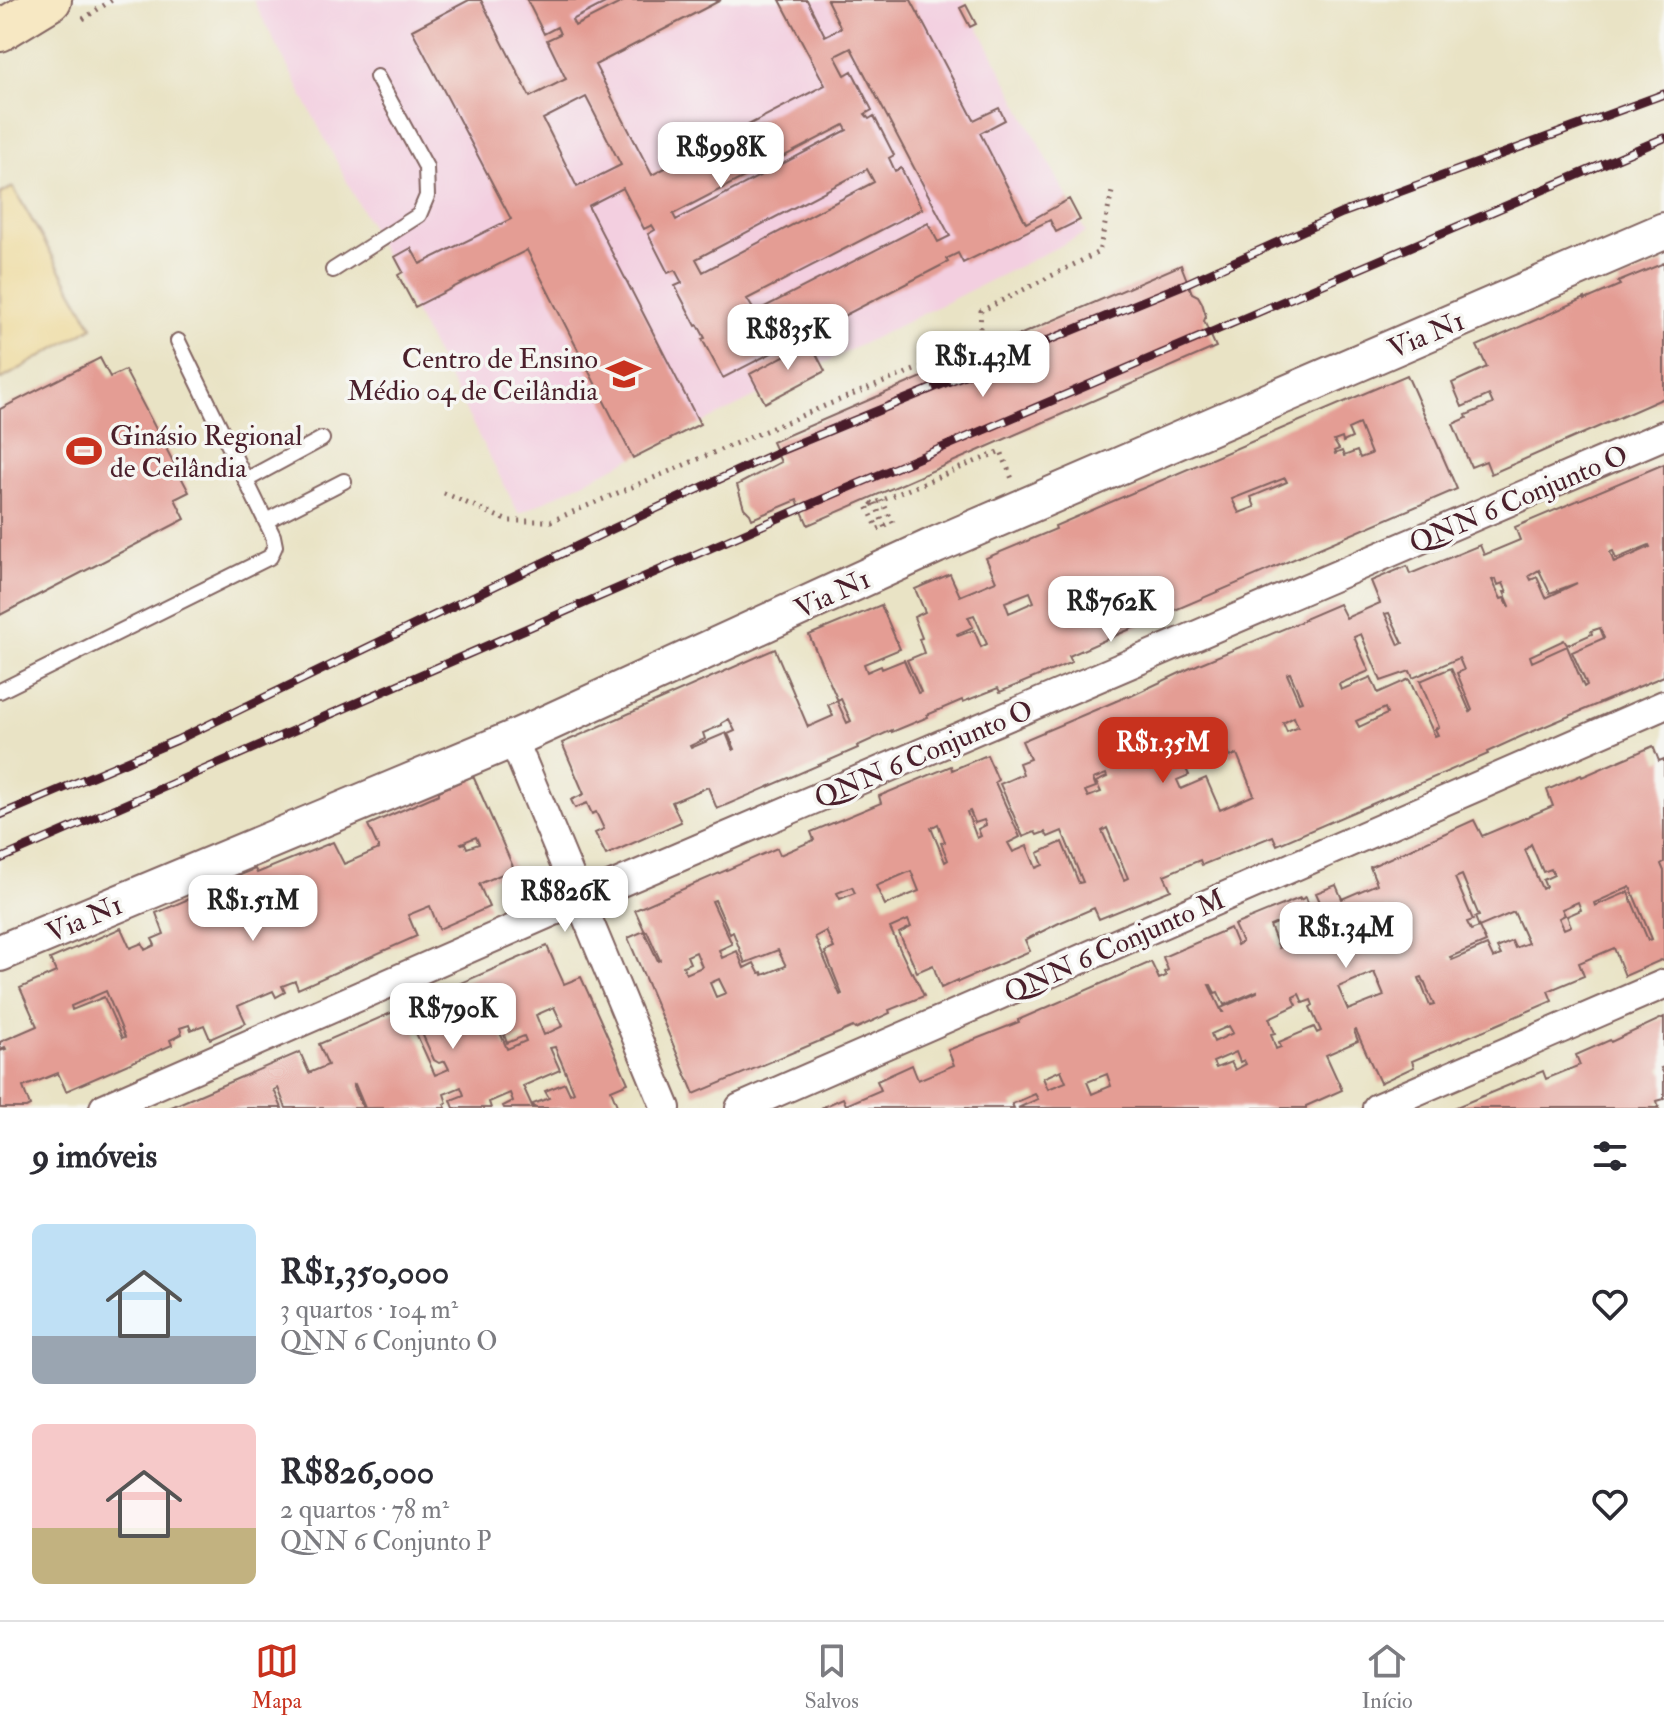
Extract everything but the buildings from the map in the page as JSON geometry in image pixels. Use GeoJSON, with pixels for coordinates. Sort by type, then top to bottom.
{"type":"FeatureCollection","features":[{"type":"Feature","properties":{"kind":"main road"},"geometry":{"type":"LineString","coordinates":[[0,31],[51,0]]}},
{"type":"Feature","properties":{"kind":"street","name":"Via N1"},"geometry":{"type":"LineString","coordinates":[[0,953],[513,739],[936,545],[1664,231]]}},
{"type":"Feature","properties":{"kind":"street","name":"QNN 6 Conjunto O"},"geometry":{"type":"LineString","coordinates":[[104,1108],[579,900],[1664,435]]}},
{"type":"Feature","properties":{"kind":"street","name":"QNN 6 Conjunto M"},"geometry":{"type":"LineString","coordinates":[[740,1108],[1664,705]]}},
{"type":"Feature","properties":{"kind":"street"},"geometry":{"type":"LineString","coordinates":[[513,739],[666,1108]]}},
{"type":"Feature","properties":{"kind":"street"},"geometry":{"type":"LineString","coordinates":[[1377,1108],[1664,984]]}},
{"type":"Feature","properties":{"kind":"lane"},"geometry":{"type":"LineString","coordinates":[[333,270],[419,215],[427,196],[426,167],[377,77]]}},
{"type":"Feature","properties":{"kind":"lane"},"geometry":{"type":"LineString","coordinates":[[0,691],[270,557],[275,546],[273,536],[178,341]]}},
{"type":"Feature","properties":{"kind":"lane"},"geometry":{"type":"LineString","coordinates":[[246,480],[322,439]]}},
{"type":"Feature","properties":{"kind":"lane"},"geometry":{"type":"LineString","coordinates":[[266,521],[344,481]]}},
{"type":"Feature","properties":{"kind":"path"},"geometry":{"type":"LineString","coordinates":[[444,493],[508,521],[551,521],[979,344],[981,311],[1099,252],[1113,187]]}},
{"type":"Feature","properties":{"kind":"path"},"geometry":{"type":"LineString","coordinates":[[882,500],[893,523],[878,529],[867,506],[1001,451],[1024,507]]}},
{"type":"Feature","properties":{"kind":"shaded area","name":"Centro de Ensino Médio 04 de Ceilândia"},"geometry":{"type":"Polygon","coordinates":[[[253,0],[964,0],[1086,233],[519,514],[253,0]]]}},
{"type":"Feature","properties":{"kind":"sand"},"geometry":{"type":"Polygon","coordinates":[[[13,187],[93,327],[0,380],[0,194],[13,187]]]}},
{"type":"Feature","properties":{"kind":"railway"},"geometry":{"type":"LineString","coordinates":[[0,815],[177,740],[780,451],[1185,284],[1342,213],[1664,94]]}},
{"type":"Feature","properties":{"kind":"railway"},"geometry":{"type":"LineString","coordinates":[[0,859],[804,507],[1664,138]]}},
{"type":"Feature","properties":{"kind":"place","name":"Centro de Ensino Médio 04 de Ceilândia"},"geometry":{"type":"Point","coordinates":[624,374]}},
{"type":"Feature","properties":{"kind":"place","name":"Ginásio Regional de Ceilândia"},"geometry":{"type":"Point","coordinates":[84,451]}}]}
